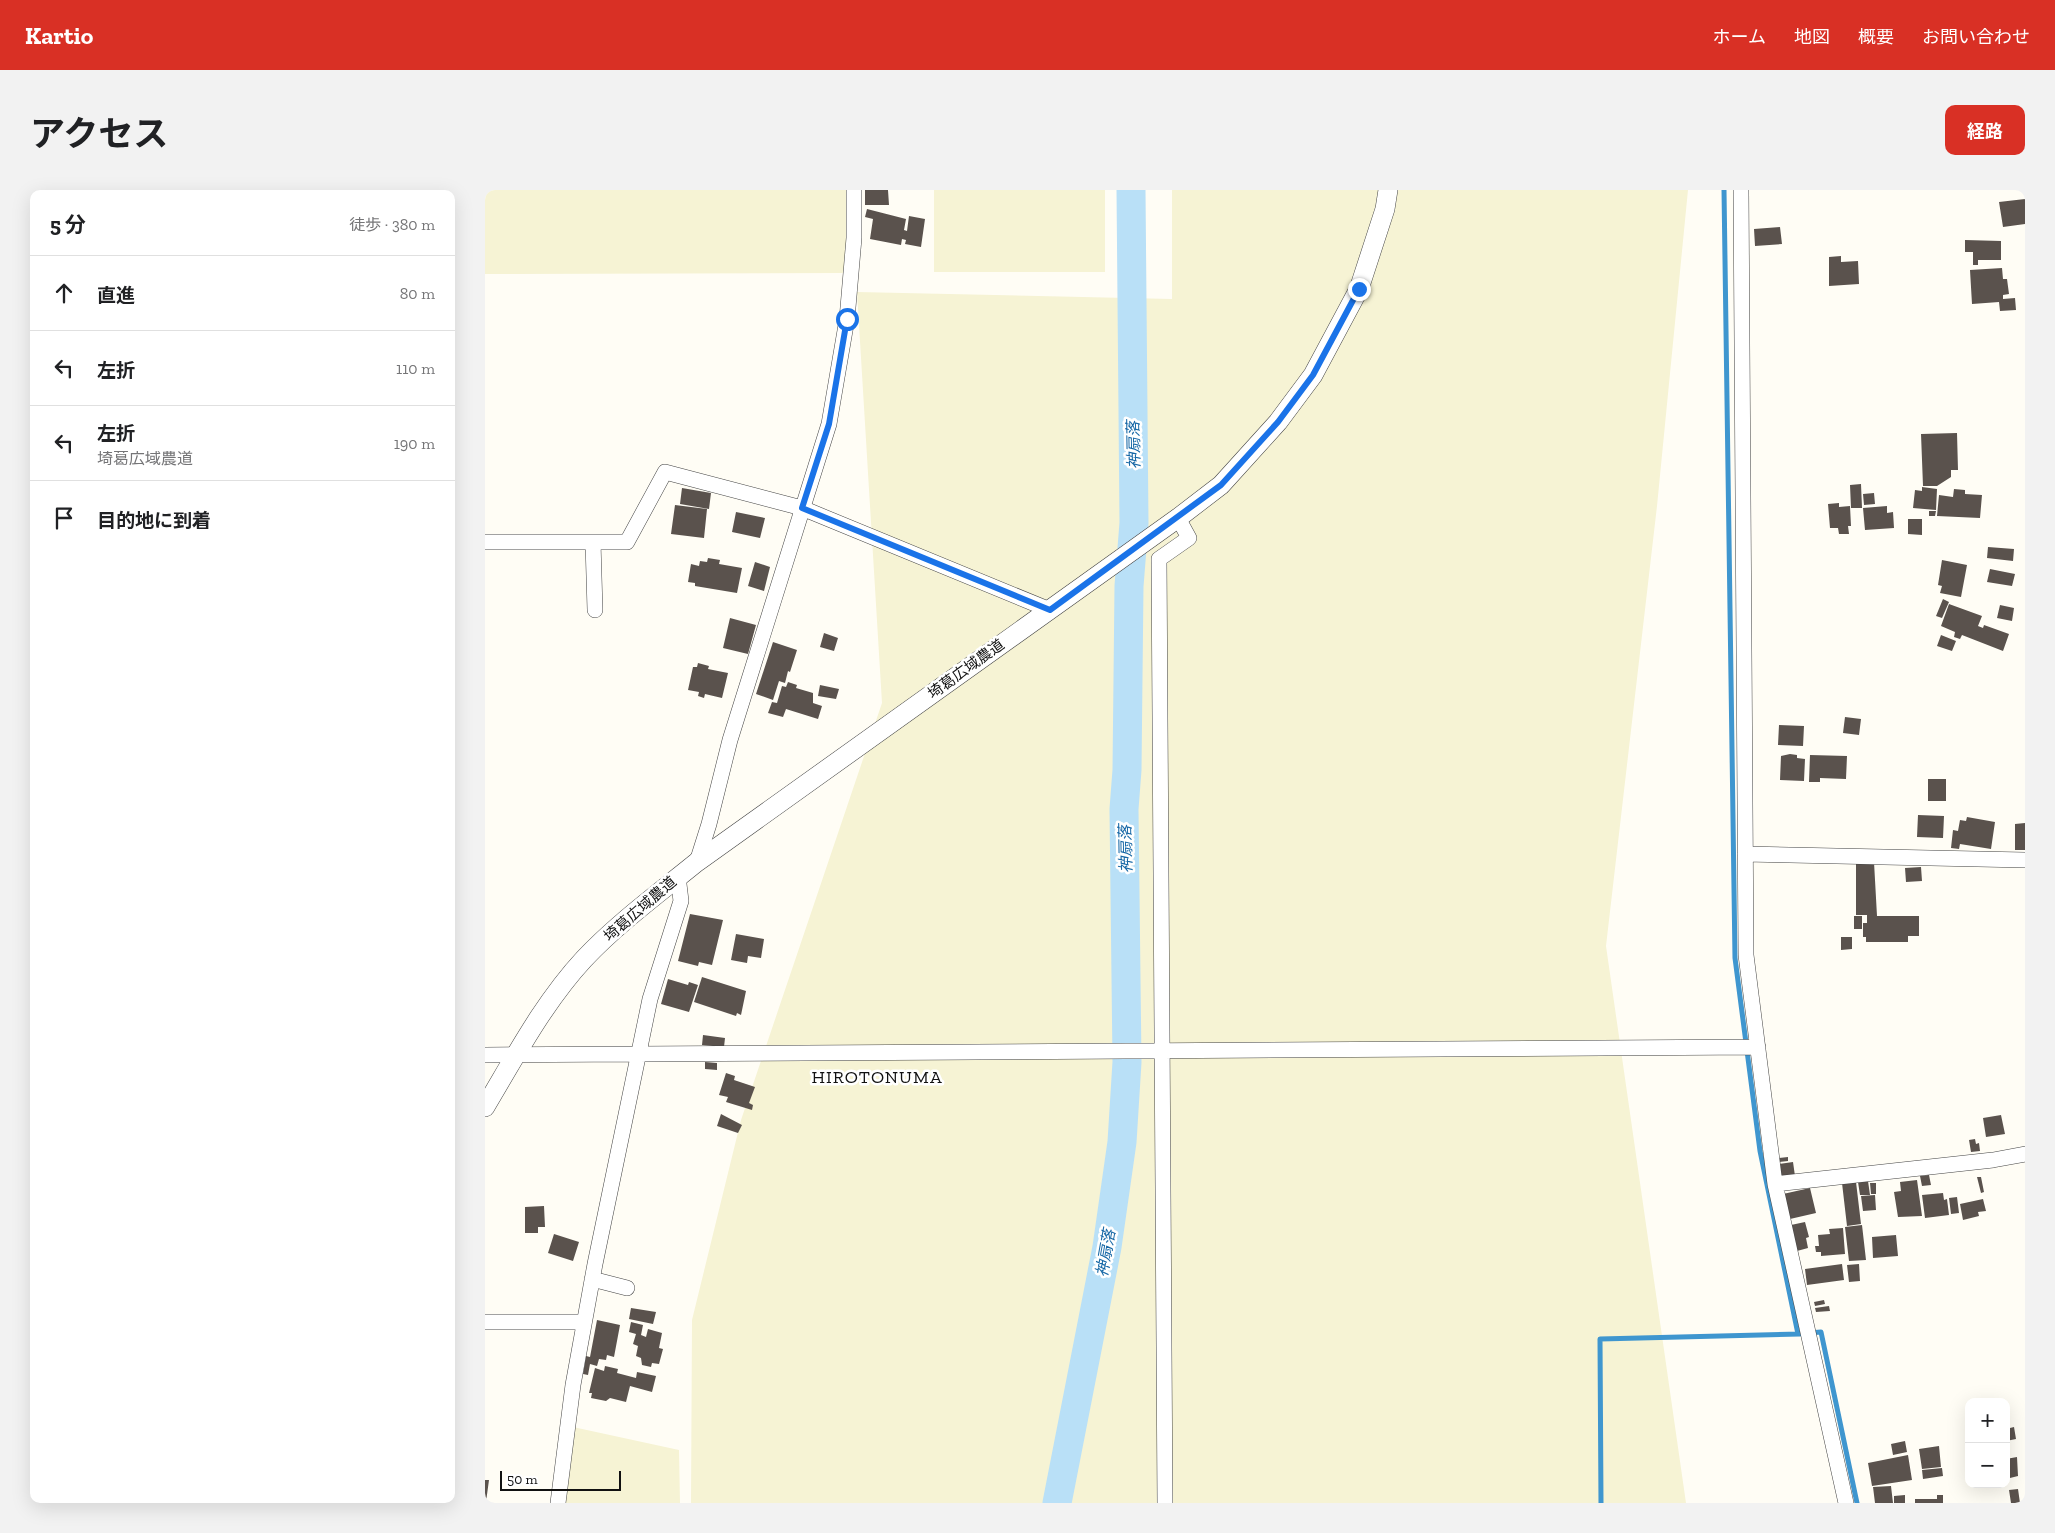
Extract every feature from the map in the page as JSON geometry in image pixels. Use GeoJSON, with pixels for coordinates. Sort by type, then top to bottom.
{"type":"FeatureCollection","features":[{"type":"Feature","properties":{"kind":"street"},"geometry":{"type":"LineString","coordinates":[[697,862],[709,824],[730,740],[829,424],[847,319],[854,238],[855,190]]}},
{"type":"Feature","properties":{"kind":"street","name":"埼葛広域農道"},"geometry":{"type":"LineString","coordinates":[[485,1107],[550,1001],[584,959],[627,919],[697,862],[1178,518],[1221,485],[1278,422],[1313,375],[1359,289],[1385,209],[1388,190]]}},
{"type":"Feature","properties":{"kind":"street"},"geometry":{"type":"LineString","coordinates":[[1741,190],[1747,955],[1775,1184],[1846,1503]]}},
{"type":"Feature","properties":{"kind":"street"},"geometry":{"type":"LineString","coordinates":[[485,542],[627,542],[665,472],[802,508],[1050,610]]}},
{"type":"Feature","properties":{"kind":"street"},"geometry":{"type":"LineString","coordinates":[[1165,1503],[1159,560],[1189,538],[1178,518]]}},
{"type":"Feature","properties":{"kind":"street"},"geometry":{"type":"LineString","coordinates":[[593,542],[595,610]]}},
{"type":"Feature","properties":{"kind":"street"},"geometry":{"type":"LineString","coordinates":[[1745,854],[2025,860]]}},
{"type":"Feature","properties":{"kind":"street"},"geometry":{"type":"LineString","coordinates":[[558,1503],[573,1385],[592,1279],[650,999],[681,901],[679,876]]}},
{"type":"Feature","properties":{"kind":"street"},"geometry":{"type":"LineString","coordinates":[[485,1055],[1162,1053],[1758,1047]]}},
{"type":"Feature","properties":{"kind":"street"},"geometry":{"type":"LineString","coordinates":[[1775,1184],[1993,1160],[2025,1154]]}},
{"type":"Feature","properties":{"kind":"street"},"geometry":{"type":"LineString","coordinates":[[592,1279],[627,1288]]}},
{"type":"Feature","properties":{"kind":"street"},"geometry":{"type":"LineString","coordinates":[[485,1322],[584,1322]]}},
{"type":"Feature","properties":{"kind":"shaded area"},"geometry":{"type":"Polygon","coordinates":[[[485,190],[849,190],[845,273],[485,274],[485,190]]]}},
{"type":"Feature","properties":{"kind":"shaded area"},"geometry":{"type":"Polygon","coordinates":[[[934,190],[1105,190],[1105,272],[934,272],[934,190]]]}},
{"type":"Feature","properties":{"kind":"shaded area"},"geometry":{"type":"Polygon","coordinates":[[[1172,190],[1688,190],[1657,506],[1606,946],[1686,1503],[691,1503],[692,1320],[741,1120],[882,703],[857,292],[1172,299],[1172,190]]]}},
{"type":"Feature","properties":{"kind":"shaded area"},"geometry":{"type":"Polygon","coordinates":[[[573,1427],[679,1450],[680,1503],[562,1503],[573,1427]]]}},
{"type":"Feature","properties":{"kind":"building"},"geometry":{"type":"Polygon","coordinates":[[[865,190],[888,190],[889,205],[865,205],[865,190]]]}},
{"type":"Feature","properties":{"kind":"building"},"geometry":{"type":"Polygon","coordinates":[[[2025,199],[2025,224],[2003,227],[1999,202],[2025,199]]]}},
{"type":"Feature","properties":{"kind":"building"},"geometry":{"type":"Polygon","coordinates":[[[867,209],[906,219],[904,230],[907,231],[909,216],[925,219],[921,247],[905,244],[906,240],[902,239],[901,245],[870,239],[873,219],[865,217],[867,209]]]}},
{"type":"Feature","properties":{"kind":"building"},"geometry":{"type":"Polygon","coordinates":[[[1780,227],[1782,244],[1755,246],[1754,229],[1780,227]]]}},
{"type":"Feature","properties":{"kind":"building"},"geometry":{"type":"Polygon","coordinates":[[[1965,240],[2001,241],[2001,260],[1978,260],[1978,265],[1973,265],[1973,252],[1965,252],[1965,240]]]}},
{"type":"Feature","properties":{"kind":"building"},"geometry":{"type":"Polygon","coordinates":[[[1841,256],[1841,262],[1858,261],[1859,284],[1829,286],[1829,257],[1841,256]]]}},
{"type":"Feature","properties":{"kind":"building"},"geometry":{"type":"Polygon","coordinates":[[[2002,268],[2003,279],[2007,279],[2009,294],[2003,295],[2003,299],[2015,298],[2016,310],[2000,311],[1999,302],[1972,304],[1970,270],[2002,268]]]}},
{"type":"Feature","properties":{"kind":"building"},"geometry":{"type":"Polygon","coordinates":[[[1957,433],[1958,470],[1951,470],[1951,477],[1937,486],[1923,486],[1921,434],[1957,433]]]}},
{"type":"Feature","properties":{"kind":"building"},"geometry":{"type":"Polygon","coordinates":[[[1861,484],[1862,508],[1851,508],[1850,485],[1861,484]]]}},
{"type":"Feature","properties":{"kind":"building"},"geometry":{"type":"Polygon","coordinates":[[[1922,487],[1937,489],[1936,510],[1913,508],[1915,490],[1922,491],[1922,487]]]}},
{"type":"Feature","properties":{"kind":"building"},"geometry":{"type":"Polygon","coordinates":[[[682,488],[711,493],[709,509],[680,504],[682,488]]]}},
{"type":"Feature","properties":{"kind":"building"},"geometry":{"type":"Polygon","coordinates":[[[1954,489],[1965,490],[1965,494],[1982,495],[1980,518],[1937,516],[1939,495],[1953,497],[1954,489]]]}},
{"type":"Feature","properties":{"kind":"building"},"geometry":{"type":"Polygon","coordinates":[[[1874,493],[1875,504],[1864,505],[1863,494],[1874,493]]]}},
{"type":"Feature","properties":{"kind":"building"},"geometry":{"type":"Polygon","coordinates":[[[1839,503],[1839,507],[1850,506],[1851,526],[1848,526],[1849,534],[1839,534],[1838,528],[1830,528],[1828,504],[1839,503]]]}},
{"type":"Feature","properties":{"kind":"building"},"geometry":{"type":"Polygon","coordinates":[[[675,505],[707,509],[704,538],[671,534],[675,505]]]}},
{"type":"Feature","properties":{"kind":"building"},"geometry":{"type":"Polygon","coordinates":[[[1887,506],[1887,513],[1893,512],[1894,528],[1865,530],[1863,508],[1887,506]]]}},
{"type":"Feature","properties":{"kind":"building"},"geometry":{"type":"Polygon","coordinates":[[[1929,511],[1936,511],[1935,516],[1929,516],[1929,511]]]}},
{"type":"Feature","properties":{"kind":"building"},"geometry":{"type":"Polygon","coordinates":[[[736,512],[765,518],[760,538],[732,532],[736,512]]]}},
{"type":"Feature","properties":{"kind":"building"},"geometry":{"type":"Polygon","coordinates":[[[1908,519],[1922,519],[1922,535],[1908,534],[1908,519]]]}},
{"type":"Feature","properties":{"kind":"building"},"geometry":{"type":"Polygon","coordinates":[[[1988,547],[2014,549],[2013,561],[1987,558],[1988,547]]]}},
{"type":"Feature","properties":{"kind":"building"},"geometry":{"type":"Polygon","coordinates":[[[708,558],[720,560],[719,564],[742,568],[737,593],[695,586],[695,583],[688,582],[691,564],[699,566],[700,561],[707,562],[708,558]]]}},
{"type":"Feature","properties":{"kind":"building"},"geometry":{"type":"Polygon","coordinates":[[[1942,560],[1967,565],[1961,597],[1940,593],[1942,586],[1938,585],[1942,560]]]}},
{"type":"Feature","properties":{"kind":"building"},"geometry":{"type":"Polygon","coordinates":[[[755,562],[770,567],[764,591],[748,586],[755,562]]]}},
{"type":"Feature","properties":{"kind":"building"},"geometry":{"type":"Polygon","coordinates":[[[1990,569],[2015,574],[2012,586],[1987,582],[1990,569]]]}},
{"type":"Feature","properties":{"kind":"building"},"geometry":{"type":"Polygon","coordinates":[[[1943,599],[1949,602],[1942,618],[1936,616],[1943,599]]]}},
{"type":"Feature","properties":{"kind":"building"},"geometry":{"type":"Polygon","coordinates":[[[1949,604],[1982,616],[1978,626],[1983,628],[1984,625],[2009,634],[2003,651],[1962,635],[1960,639],[1954,637],[1955,632],[1941,626],[1949,604]]]}},
{"type":"Feature","properties":{"kind":"building"},"geometry":{"type":"Polygon","coordinates":[[[2000,605],[2014,608],[2012,621],[1997,618],[2000,605]]]}},
{"type":"Feature","properties":{"kind":"building"},"geometry":{"type":"Polygon","coordinates":[[[730,618],[756,625],[748,654],[723,648],[730,618]]]}},
{"type":"Feature","properties":{"kind":"building"},"geometry":{"type":"Polygon","coordinates":[[[824,633],[838,638],[834,651],[820,647],[824,633]]]}},
{"type":"Feature","properties":{"kind":"building"},"geometry":{"type":"Polygon","coordinates":[[[1941,635],[1956,641],[1952,651],[1937,646],[1941,635]]]}},
{"type":"Feature","properties":{"kind":"building"},"geometry":{"type":"Polygon","coordinates":[[[773,642],[797,650],[785,683],[779,681],[773,700],[756,694],[773,642]]]}},
{"type":"Feature","properties":{"kind":"building"},"geometry":{"type":"Polygon","coordinates":[[[698,663],[709,666],[708,669],[728,673],[722,698],[705,694],[704,698],[698,696],[699,692],[688,690],[693,667],[697,667],[698,663]]]}},
{"type":"Feature","properties":{"kind":"building"},"geometry":{"type":"Polygon","coordinates":[[[788,682],[797,685],[796,688],[813,693],[813,703],[822,706],[818,719],[786,709],[783,717],[768,713],[772,702],[777,703],[782,686],[786,687],[788,682]]]}},
{"type":"Feature","properties":{"kind":"building"},"geometry":{"type":"Polygon","coordinates":[[[820,685],[839,689],[836,699],[818,696],[820,685]]]}},
{"type":"Feature","properties":{"kind":"building"},"geometry":{"type":"Polygon","coordinates":[[[1845,717],[1861,719],[1859,735],[1843,733],[1845,717]]]}},
{"type":"Feature","properties":{"kind":"building"},"geometry":{"type":"Polygon","coordinates":[[[1779,725],[1804,726],[1803,746],[1778,745],[1779,725]]]}},
{"type":"Feature","properties":{"kind":"building"},"geometry":{"type":"Polygon","coordinates":[[[1797,755],[1797,758],[1805,759],[1804,781],[1780,780],[1781,756],[1797,755]]]}},
{"type":"Feature","properties":{"kind":"building"},"geometry":{"type":"Polygon","coordinates":[[[1810,755],[1847,756],[1846,779],[1820,778],[1820,782],[1809,782],[1810,755]]]}},
{"type":"Feature","properties":{"kind":"building"},"geometry":{"type":"Polygon","coordinates":[[[1928,779],[1946,779],[1946,801],[1928,801],[1928,779]]]}},
{"type":"Feature","properties":{"kind":"building"},"geometry":{"type":"Polygon","coordinates":[[[1918,815],[1944,816],[1943,838],[1917,837],[1918,815]]]}},
{"type":"Feature","properties":{"kind":"building"},"geometry":{"type":"Polygon","coordinates":[[[1967,817],[1995,822],[1991,849],[1960,844],[1959,849],[1951,848],[1953,830],[1958,831],[1960,820],[1966,821],[1967,817]]]}},
{"type":"Feature","properties":{"kind":"building"},"geometry":{"type":"Polygon","coordinates":[[[2025,823],[2025,850],[2015,850],[2015,824],[2025,823]]]}},
{"type":"Feature","properties":{"kind":"building"},"geometry":{"type":"Polygon","coordinates":[[[1856,862],[1874,862],[1877,916],[1919,916],[1919,936],[1908,936],[1908,942],[1866,942],[1866,937],[1863,937],[1863,923],[1867,923],[1867,915],[1856,915],[1856,862]]]}},
{"type":"Feature","properties":{"kind":"building"},"geometry":{"type":"Polygon","coordinates":[[[1921,867],[1922,881],[1906,882],[1905,868],[1921,867]]]}},
{"type":"Feature","properties":{"kind":"building"},"geometry":{"type":"Polygon","coordinates":[[[690,914],[723,920],[712,965],[699,962],[698,966],[678,961],[690,914]]]}},
{"type":"Feature","properties":{"kind":"building"},"geometry":{"type":"Polygon","coordinates":[[[1854,916],[1862,916],[1862,929],[1854,929],[1854,916]]]}},
{"type":"Feature","properties":{"kind":"building"},"geometry":{"type":"Polygon","coordinates":[[[736,934],[764,939],[761,958],[748,956],[747,963],[731,960],[736,934]]]}},
{"type":"Feature","properties":{"kind":"building"},"geometry":{"type":"Polygon","coordinates":[[[1841,937],[1852,937],[1852,949],[1841,950],[1841,937]]]}},
{"type":"Feature","properties":{"kind":"building"},"geometry":{"type":"Polygon","coordinates":[[[702,977],[746,991],[741,1015],[737,1013],[736,1016],[694,1002],[702,977]]]}},
{"type":"Feature","properties":{"kind":"building"},"geometry":{"type":"Polygon","coordinates":[[[668,979],[688,985],[689,982],[698,985],[689,1012],[661,1004],[668,979]]]}},
{"type":"Feature","properties":{"kind":"building"},"geometry":{"type":"Polygon","coordinates":[[[703,1035],[725,1038],[724,1047],[702,1045],[703,1035]]]}},
{"type":"Feature","properties":{"kind":"building"},"geometry":{"type":"Polygon","coordinates":[[[705,1062],[717,1063],[717,1070],[705,1069],[705,1062]]]}},
{"type":"Feature","properties":{"kind":"building"},"geometry":{"type":"Polygon","coordinates":[[[726,1073],[735,1076],[734,1080],[755,1087],[749,1103],[753,1105],[752,1110],[726,1102],[728,1097],[719,1095],[726,1073]]]}},
{"type":"Feature","properties":{"kind":"building"},"geometry":{"type":"Polygon","coordinates":[[[721,1114],[742,1125],[738,1133],[717,1126],[721,1114]]]}},
{"type":"Feature","properties":{"kind":"building"},"geometry":{"type":"Polygon","coordinates":[[[2001,1115],[2005,1134],[1986,1137],[1983,1118],[2001,1115]]]}},
{"type":"Feature","properties":{"kind":"building"},"geometry":{"type":"Polygon","coordinates":[[[1975,1139],[1976,1144],[1979,1143],[1980,1151],[1971,1152],[1969,1140],[1975,1139]]]}},
{"type":"Feature","properties":{"kind":"building"},"geometry":{"type":"Polygon","coordinates":[[[1788,1157],[1788,1161],[1779,1162],[1779,1158],[1788,1157]]]}},
{"type":"Feature","properties":{"kind":"building"},"geometry":{"type":"Polygon","coordinates":[[[1793,1162],[1795,1176],[1781,1179],[1779,1164],[1793,1162]]]}},
{"type":"Feature","properties":{"kind":"building"},"geometry":{"type":"Polygon","coordinates":[[[1929,1175],[1931,1185],[1922,1186],[1920,1176],[1929,1175]]]}},
{"type":"Feature","properties":{"kind":"building"},"geometry":{"type":"Polygon","coordinates":[[[1977,1177],[1981,1177],[1984,1192],[1981,1193],[1977,1177]]]}},
{"type":"Feature","properties":{"kind":"building"},"geometry":{"type":"Polygon","coordinates":[[[1917,1180],[1922,1216],[1898,1217],[1894,1192],[1901,1191],[1900,1182],[1917,1180]]]}},
{"type":"Feature","properties":{"kind":"building"},"geometry":{"type":"Polygon","coordinates":[[[1868,1181],[1870,1195],[1860,1195],[1858,1182],[1868,1181]]]}},
{"type":"Feature","properties":{"kind":"building"},"geometry":{"type":"Polygon","coordinates":[[[1856,1182],[1861,1224],[1847,1226],[1842,1183],[1856,1182]]]}},
{"type":"Feature","properties":{"kind":"building"},"geometry":{"type":"Polygon","coordinates":[[[1870,1183],[1876,1183],[1876,1194],[1871,1194],[1870,1183]]]}},
{"type":"Feature","properties":{"kind":"building"},"geometry":{"type":"Polygon","coordinates":[[[1810,1188],[1816,1213],[1790,1219],[1783,1194],[1810,1188]]]}},
{"type":"Feature","properties":{"kind":"building"},"geometry":{"type":"Polygon","coordinates":[[[1943,1193],[1944,1200],[1947,1199],[1949,1215],[1925,1218],[1922,1195],[1943,1193]]]}},
{"type":"Feature","properties":{"kind":"building"},"geometry":{"type":"Polygon","coordinates":[[[1875,1195],[1876,1210],[1863,1211],[1861,1196],[1875,1195]]]}},
{"type":"Feature","properties":{"kind":"building"},"geometry":{"type":"Polygon","coordinates":[[[1957,1197],[1959,1213],[1951,1214],[1949,1198],[1957,1197]]]}},
{"type":"Feature","properties":{"kind":"building"},"geometry":{"type":"Polygon","coordinates":[[[1983,1199],[1986,1211],[1978,1212],[1979,1216],[1963,1220],[1960,1204],[1983,1199]]]}},
{"type":"Feature","properties":{"kind":"building"},"geometry":{"type":"Polygon","coordinates":[[[544,1206],[545,1227],[538,1227],[538,1233],[525,1233],[525,1207],[544,1206]]]}},
{"type":"Feature","properties":{"kind":"building"},"geometry":{"type":"Polygon","coordinates":[[[1805,1222],[1809,1237],[1806,1238],[1808,1248],[1797,1251],[1791,1225],[1805,1222]]]}},
{"type":"Feature","properties":{"kind":"building"},"geometry":{"type":"Polygon","coordinates":[[[1862,1225],[1866,1260],[1849,1261],[1845,1227],[1862,1225]]]}},
{"type":"Feature","properties":{"kind":"building"},"geometry":{"type":"Polygon","coordinates":[[[1843,1228],[1845,1254],[1821,1256],[1821,1252],[1816,1252],[1815,1246],[1819,1246],[1818,1235],[1830,1234],[1829,1229],[1843,1228]]]}},
{"type":"Feature","properties":{"kind":"building"},"geometry":{"type":"Polygon","coordinates":[[[554,1234],[579,1242],[573,1261],[548,1253],[554,1234]]]}},
{"type":"Feature","properties":{"kind":"building"},"geometry":{"type":"Polygon","coordinates":[[[1896,1235],[1898,1256],[1873,1258],[1872,1237],[1896,1235]]]}},
{"type":"Feature","properties":{"kind":"building"},"geometry":{"type":"Polygon","coordinates":[[[1842,1264],[1844,1280],[1807,1285],[1805,1269],[1842,1264]]]}},
{"type":"Feature","properties":{"kind":"building"},"geometry":{"type":"Polygon","coordinates":[[[1859,1264],[1860,1281],[1849,1282],[1847,1265],[1859,1264]]]}},
{"type":"Feature","properties":{"kind":"building"},"geometry":{"type":"Polygon","coordinates":[[[1824,1300],[1825,1304],[1815,1306],[1814,1302],[1824,1300]]]}},
{"type":"Feature","properties":{"kind":"building"},"geometry":{"type":"Polygon","coordinates":[[[1829,1306],[1830,1311],[1816,1312],[1815,1308],[1829,1306]]]}},
{"type":"Feature","properties":{"kind":"building"},"geometry":{"type":"Polygon","coordinates":[[[631,1308],[656,1312],[653,1324],[629,1319],[631,1308]]]}},
{"type":"Feature","properties":{"kind":"building"},"geometry":{"type":"Polygon","coordinates":[[[597,1320],[620,1325],[614,1357],[607,1355],[606,1360],[599,1359],[597,1366],[590,1364],[588,1375],[583,1374],[586,1356],[590,1357],[597,1320]]]}},
{"type":"Feature","properties":{"kind":"building"},"geometry":{"type":"Polygon","coordinates":[[[631,1322],[643,1325],[641,1335],[646,1337],[648,1329],[662,1333],[659,1348],[663,1349],[659,1364],[652,1363],[651,1367],[642,1365],[641,1358],[636,1356],[638,1346],[633,1344],[636,1334],[629,1332],[631,1322]]]}},
{"type":"Feature","properties":{"kind":"building"},"geometry":{"type":"Polygon","coordinates":[[[605,1366],[618,1369],[617,1373],[636,1378],[637,1372],[656,1376],[652,1392],[630,1386],[626,1402],[610,1398],[606,1401],[591,1398],[592,1393],[589,1393],[595,1368],[604,1371],[605,1366]]]}},
{"type":"Feature","properties":{"kind":"building"},"geometry":{"type":"Polygon","coordinates":[[[2014,1427],[2016,1439],[2010,1440],[2010,1428],[2014,1427]]]}},
{"type":"Feature","properties":{"kind":"building"},"geometry":{"type":"Polygon","coordinates":[[[1905,1441],[1907,1452],[1893,1455],[1891,1444],[1905,1441]]]}},
{"type":"Feature","properties":{"kind":"building"},"geometry":{"type":"Polygon","coordinates":[[[1939,1446],[1941,1467],[1922,1469],[1919,1449],[1939,1446]]]}},
{"type":"Feature","properties":{"kind":"building"},"geometry":{"type":"Polygon","coordinates":[[[1908,1455],[1912,1480],[1872,1486],[1868,1463],[1908,1455]]]}},
{"type":"Feature","properties":{"kind":"building"},"geometry":{"type":"Polygon","coordinates":[[[2017,1457],[2018,1476],[2010,1478],[2010,1458],[2017,1457]]]}},
{"type":"Feature","properties":{"kind":"building"},"geometry":{"type":"Polygon","coordinates":[[[1942,1468],[1943,1476],[1923,1479],[1922,1470],[1942,1468]]]}},
{"type":"Feature","properties":{"kind":"building"},"geometry":{"type":"Polygon","coordinates":[[[485,1480],[489,1480],[486,1502],[485,1502],[485,1480]]]}},
{"type":"Feature","properties":{"kind":"building"},"geometry":{"type":"Polygon","coordinates":[[[1891,1486],[1893,1503],[1875,1503],[1873,1487],[1891,1486]]]}},
{"type":"Feature","properties":{"kind":"building"},"geometry":{"type":"Polygon","coordinates":[[[2018,1489],[2020,1503],[2011,1503],[2009,1490],[2018,1489]]]}},
{"type":"Feature","properties":{"kind":"building"},"geometry":{"type":"Polygon","coordinates":[[[1905,1495],[1905,1503],[1894,1503],[1894,1496],[1905,1495]]]}},
{"type":"Feature","properties":{"kind":"building"},"geometry":{"type":"Polygon","coordinates":[[[1937,1495],[1943,1495],[1943,1503],[1915,1503],[1915,1499],[1937,1499],[1937,1495]]]}},
{"type":"Feature","properties":{"kind":"waterway","name":"神扇落"},"geometry":{"type":"LineString","coordinates":[[1057,1503],[1107,1247],[1122,1142],[1127,1062],[1124,809],[1127,770],[1129,586],[1134,523],[1131,190]]}},
{"type":"Feature","properties":{"kind":"waterway"},"geometry":{"type":"LineString","coordinates":[[1724,190],[1735,958],[1760,1151],[1798,1334]]}},
{"type":"Feature","properties":{"kind":"waterway"},"geometry":{"type":"LineString","coordinates":[[1809,1333],[1821,1332],[1857,1503]]}},
{"type":"Feature","properties":{"kind":"waterway"},"geometry":{"type":"LineString","coordinates":[[1601,1503],[1600,1339],[1800,1334]]}},
{"type":"Feature","properties":{"kind":"district","name":"HIROTONUMA"},"geometry":{"type":"Point","coordinates":[877,1077]}},
{"type":"Feature","properties":{"kind":"route"},"geometry":{"type":"LineString","coordinates":[[847,319],[829,424],[802,508],[1050,610],[1221,485],[1278,422],[1313,375],[1359,289]]}}]}
